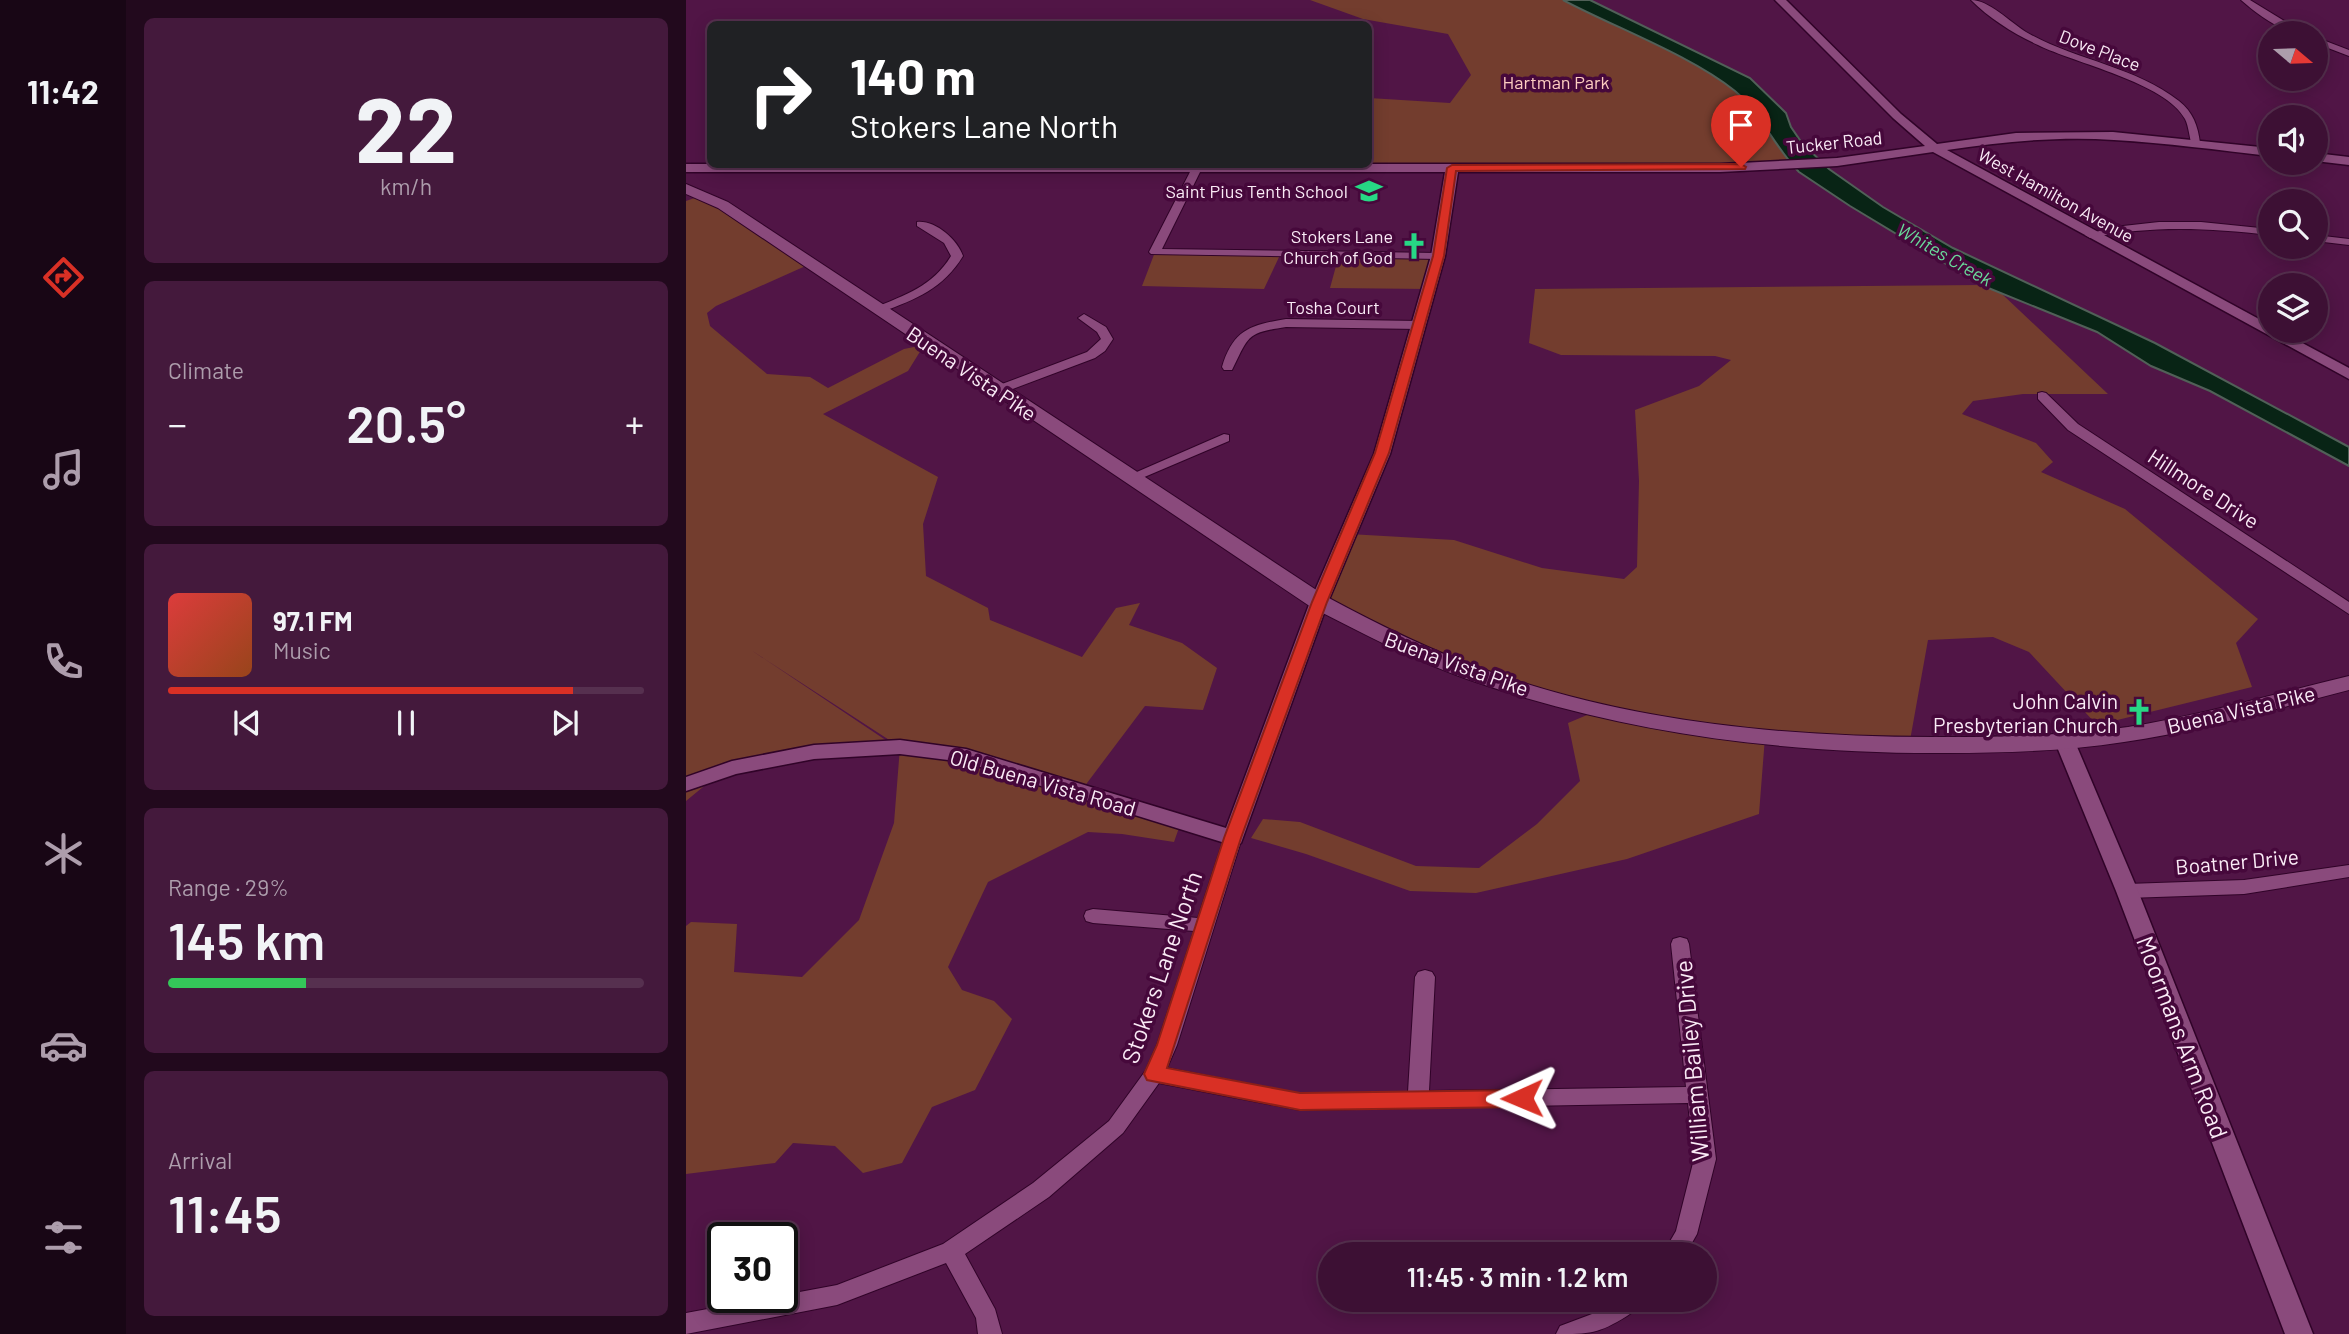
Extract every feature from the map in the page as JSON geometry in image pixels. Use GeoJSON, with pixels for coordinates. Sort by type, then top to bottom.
{"type":"FeatureCollection","features":[{"type":"Feature","properties":{"kind":"main road","name":"Buena Vista Pike"},"geometry":{"type":"LineString","coordinates":[[686,188],[723,205],[1319,602],[1383,636],[1435,659],[1507,684],[1601,710],[1700,730],[1834,744],[1938,746],[2066,742],[2148,731],[2349,683]]}},
{"type":"Feature","properties":{"kind":"street","name":"West Hamilton Avenue"},"geometry":{"type":"LineString","coordinates":[[1780,0],[1897,116],[1934,148],[2349,374]]}},
{"type":"Feature","properties":{"kind":"street","name":"Dove Place"},"geometry":{"type":"LineString","coordinates":[[1975,0],[1998,19],[2034,40],[2144,83],[2167,96],[2188,114],[2195,143]]}},
{"type":"Feature","properties":{"kind":"street"},"geometry":{"type":"LineString","coordinates":[[2245,0],[2276,21]]}},
{"type":"Feature","properties":{"kind":"street"},"geometry":{"type":"LineString","coordinates":[[2328,45],[2349,53]]}},
{"type":"Feature","properties":{"kind":"street","name":"Tucker Road"},"geometry":{"type":"LineString","coordinates":[[686,168],[1783,166],[1837,162],[2016,137],[2071,136],[2113,136],[2258,151]]}},
{"type":"Feature","properties":{"kind":"street"},"geometry":{"type":"LineString","coordinates":[[2328,159],[2349,161]]}},
{"type":"Feature","properties":{"kind":"street"},"geometry":{"type":"LineString","coordinates":[[1197,168],[1155,252],[1438,256]]}},
{"type":"Feature","properties":{"kind":"street"},"geometry":{"type":"LineString","coordinates":[[1233,838],[1319,602],[1382,453],[1438,256],[1452,168]]}},
{"type":"Feature","properties":{"kind":"street"},"geometry":{"type":"LineString","coordinates":[[2090,235],[2129,225],[2168,223],[2258,231]]}},
{"type":"Feature","properties":{"kind":"street"},"geometry":{"type":"LineString","coordinates":[[878,310],[926,291],[941,281],[957,256],[956,247],[949,240],[921,224]]}},
{"type":"Feature","properties":{"kind":"street"},"geometry":{"type":"LineString","coordinates":[[2328,240],[2349,242]]}},
{"type":"Feature","properties":{"kind":"street"},"geometry":{"type":"LineString","coordinates":[[998,390],[1091,355],[1101,348],[1107,339],[1102,330],[1084,318]]}},
{"type":"Feature","properties":{"kind":"street","name":"Tosha Court"},"geometry":{"type":"LineString","coordinates":[[1228,367],[1232,348],[1238,340],[1266,326],[1286,323],[1419,326]]}},
{"type":"Feature","properties":{"kind":"street","name":"Hillmore Drive"},"geometry":{"type":"LineString","coordinates":[[2042,396],[2082,433],[2349,609]]}},
{"type":"Feature","properties":{"kind":"street"},"geometry":{"type":"LineString","coordinates":[[1130,478],[1224,438]]}},
{"type":"Feature","properties":{"kind":"street","name":"Moormans Arm Road"},"geometry":{"type":"LineString","coordinates":[[2066,742],[2127,891],[2299,1334]]}},
{"type":"Feature","properties":{"kind":"street","name":"Old Buena Vista Road"},"geometry":{"type":"LineString","coordinates":[[686,784],[732,768],[814,752],[900,747],[966,757],[1233,838]]}},
{"type":"Feature","properties":{"kind":"street","name":"Stokers Lane North"},"geometry":{"type":"LineString","coordinates":[[698,1326],[838,1295],[950,1251],[1041,1190],[1115,1127],[1154,1074],[1167,1045],[1233,838]]}},
{"type":"Feature","properties":{"kind":"street","name":"Boatner Drive"},"geometry":{"type":"LineString","coordinates":[[2127,891],[2244,887],[2345,878]]}},
{"type":"Feature","properties":{"kind":"street"},"geometry":{"type":"LineString","coordinates":[[1093,916],[1205,925]]}},
{"type":"Feature","properties":{"kind":"street","name":"William Bailey Drive"},"geometry":{"type":"LineString","coordinates":[[1680,944],[1705,1159],[1686,1234],[1681,1242]]}},
{"type":"Feature","properties":{"kind":"street"},"geometry":{"type":"LineString","coordinates":[[1418,1100],[1425,977]]}},
{"type":"Feature","properties":{"kind":"street"},"geometry":{"type":"LineString","coordinates":[[1154,1074],[1300,1102],[1697,1095]]}},
{"type":"Feature","properties":{"kind":"street"},"geometry":{"type":"LineString","coordinates":[[950,1251],[987,1316],[990,1334]]}},
{"type":"Feature","properties":{"kind":"street"},"geometry":{"type":"LineString","coordinates":[[1569,1334],[1600,1322],[1615,1312]]}},
{"type":"Feature","properties":{"kind":"green space","name":"Hartman Park"},"geometry":{"type":"Polygon","coordinates":[[[1310,0],[1583,0],[1657,39],[1747,97],[1791,162],[1662,166],[1372,164],[1372,98],[1450,103],[1471,75],[1448,34],[1363,19],[1310,0]]]}},
{"type":"Feature","properties":{"kind":"green space"},"geometry":{"type":"Polygon","coordinates":[[[703,195],[810,264],[716,306],[707,313],[710,326],[767,374],[810,377],[828,388],[904,349],[919,346],[921,350],[908,371],[823,414],[938,477],[923,524],[926,576],[988,608],[990,620],[1082,657],[1116,608],[1140,603],[1129,625],[1182,643],[1217,668],[1203,710],[1145,706],[1081,791],[1181,822],[1174,842],[1088,832],[988,882],[948,967],[962,990],[994,1001],[1012,1019],[975,1090],[932,1107],[902,1163],[863,1173],[835,1146],[793,1143],[775,1163],[686,1174],[686,926],[691,922],[737,924],[734,972],[802,977],[859,920],[894,823],[900,747],[751,650],[896,747],[720,773],[686,801],[686,201],[703,195]]]}},
{"type":"Feature","properties":{"kind":"green space"},"geometry":{"type":"Polygon","coordinates":[[[1155,252],[1280,255],[1264,289],[1142,286],[1155,252]]]}},
{"type":"Feature","properties":{"kind":"green space"},"geometry":{"type":"Polygon","coordinates":[[[1339,255],[1438,256],[1429,289],[1330,288],[1339,255]]]}},
{"type":"Feature","properties":{"kind":"green space"},"geometry":{"type":"Polygon","coordinates":[[[1981,285],[2002,294],[2108,394],[2023,394],[1973,401],[1962,414],[2036,443],[2053,462],[2041,472],[2125,509],[2258,619],[2236,643],[2252,687],[2097,725],[2029,652],[1993,637],[1928,640],[1909,746],[1765,737],[1759,814],[1627,859],[1476,893],[1410,891],[1306,854],[1251,838],[1263,819],[1300,822],[1416,866],[1479,868],[1537,824],[1580,781],[1568,723],[1599,710],[1507,684],[1319,602],[1349,534],[1454,540],[1542,568],[1624,579],[1637,567],[1639,481],[1635,410],[1699,386],[1731,360],[1715,356],[1561,355],[1529,343],[1535,289],[1981,285]]]}},
{"type":"Feature","properties":{"kind":"water","name":"Whites Creek"},"geometry":{"type":"Polygon","coordinates":[[[1563,0],[1590,0],[1750,78],[1786,113],[1791,127],[1802,143],[1829,169],[1883,207],[1953,248],[2155,343],[2349,447],[2349,466],[2210,391],[2151,366],[2097,332],[1981,285],[1799,172],[1744,100],[1717,78],[1675,54],[1563,0]]]}},
{"type":"Feature","properties":{"kind":"place","name":"Saint Pius Tenth School"},"geometry":{"type":"Point","coordinates":[1369,191]}},
{"type":"Feature","properties":{"kind":"place","name":"Stokers Lane Church of God"},"geometry":{"type":"Point","coordinates":[1414,246]}},
{"type":"Feature","properties":{"kind":"place","name":"John Calvin Presbyterian Church"},"geometry":{"type":"Point","coordinates":[2139,712]}},
{"type":"Feature","properties":{"kind":"route"},"geometry":{"type":"LineString","coordinates":[[1522,1098],[1300,1102],[1154,1074],[1167,1045],[1233,838],[1319,602],[1382,453],[1438,256],[1452,168],[1741,167]]}}]}
